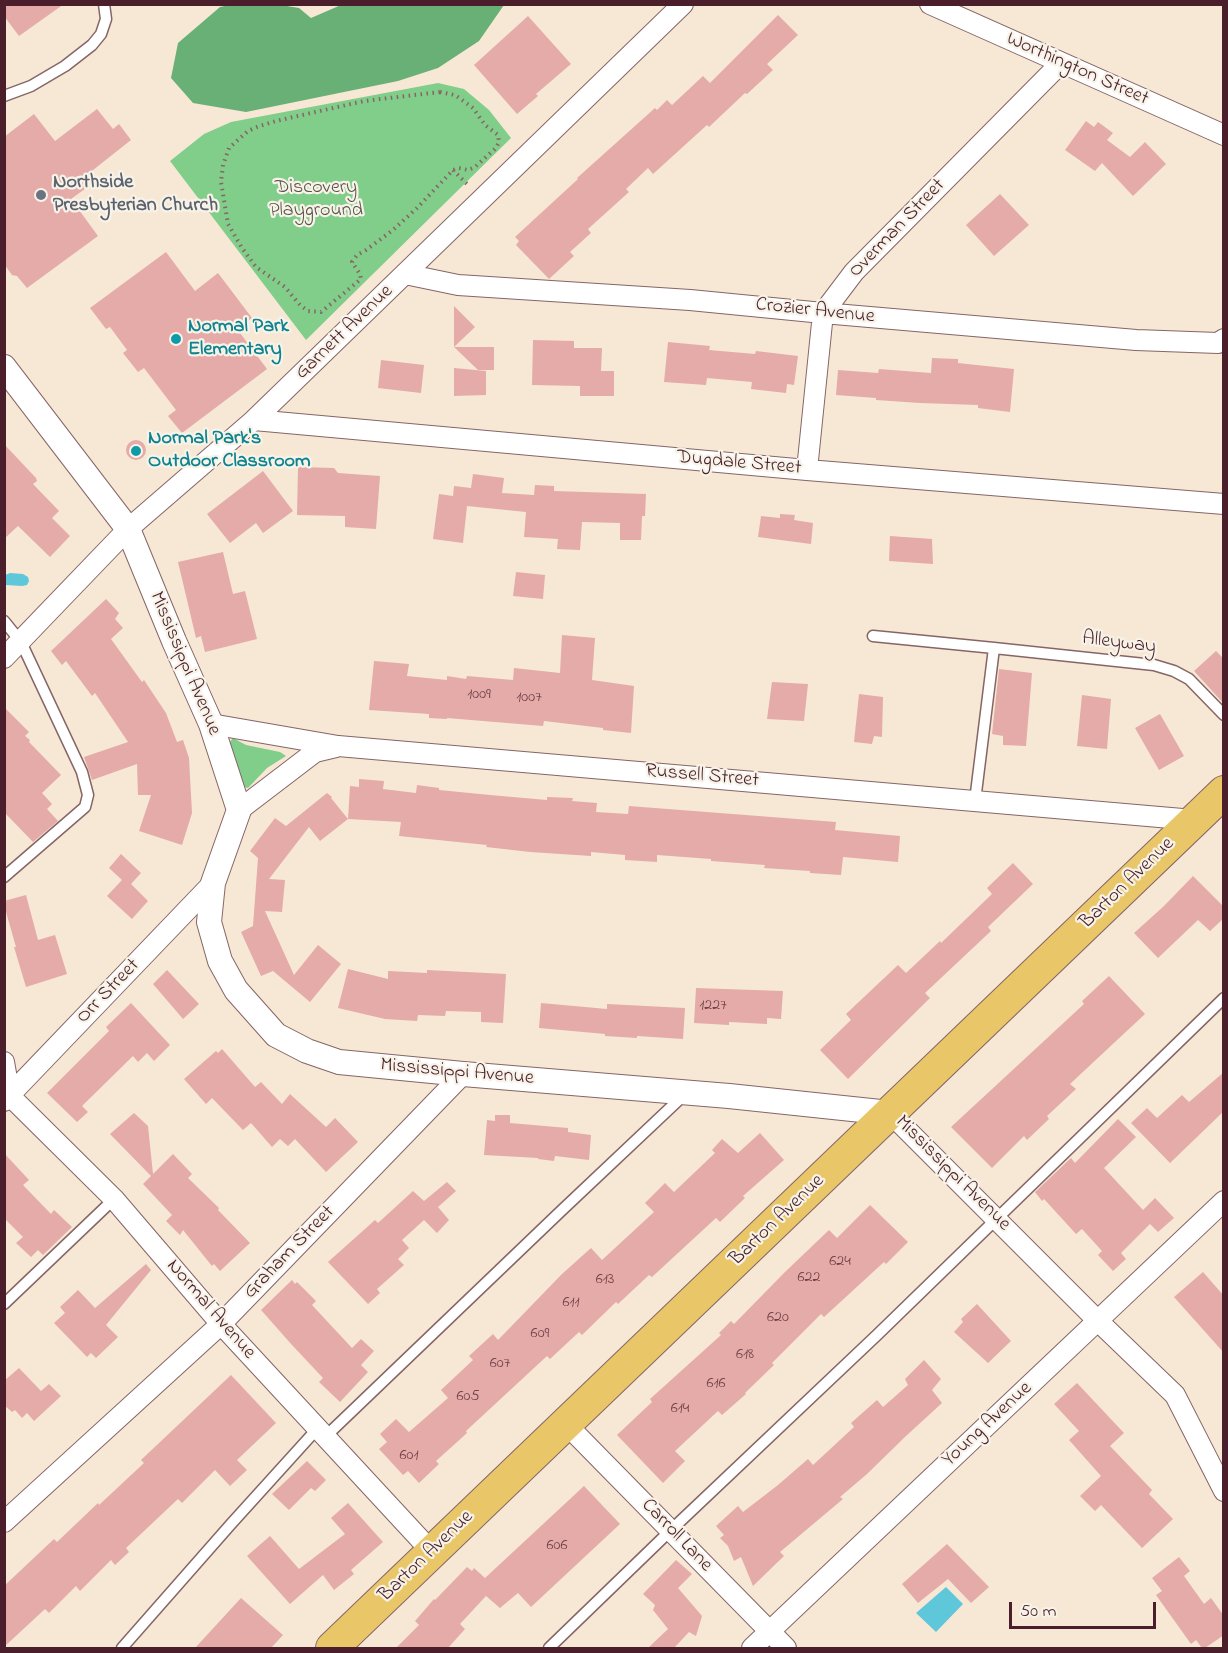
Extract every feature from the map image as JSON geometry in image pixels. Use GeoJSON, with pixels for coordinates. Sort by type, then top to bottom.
{"type":"FeatureCollection","features":[{"type":"Feature","properties":{"kind":"main road","name":"Barton Avenue"},"geometry":{"type":"LineString","coordinates":[[332,1648],[1224,792]]}},
{"type":"Feature","properties":{"kind":"street","name":"Garnett Avenue"},"geometry":{"type":"LineString","coordinates":[[4,658],[128,529],[254,420],[683,4]]}},
{"type":"Feature","properties":{"kind":"street","name":"Worthington Street"},"geometry":{"type":"LineString","coordinates":[[930,4],[1224,135]]}},
{"type":"Feature","properties":{"kind":"street","name":"Overman Street"},"geometry":{"type":"LineString","coordinates":[[823,314],[854,272],[1061,63]]}},
{"type":"Feature","properties":{"kind":"street","name":"Crozier Avenue"},"geometry":{"type":"LineString","coordinates":[[405,274],[458,285],[690,300],[823,314],[1136,340],[1218,343],[1224,339]]}},
{"type":"Feature","properties":{"kind":"street"},"geometry":{"type":"LineString","coordinates":[[807,470],[823,314]]}},
{"type":"Feature","properties":{"kind":"street","name":"Mississippi Avenue"},"geometry":{"type":"LineString","coordinates":[[4,367],[128,529],[211,724],[239,810],[213,883],[209,922],[220,961],[236,990],[276,1035],[307,1051],[339,1062],[890,1113],[1175,1395],[1224,1491]]}},
{"type":"Feature","properties":{"kind":"street","name":"Dugdale Street"},"geometry":{"type":"LineString","coordinates":[[254,420],[807,470],[1224,504]]}},
{"type":"Feature","properties":{"kind":"street","name":"Russell Street"},"geometry":{"type":"LineString","coordinates":[[211,724],[338,746],[1194,820]]}},
{"type":"Feature","properties":{"kind":"street"},"geometry":{"type":"LineString","coordinates":[[239,810],[315,752],[338,746]]}},
{"type":"Feature","properties":{"kind":"street","name":"Orr Street"},"geometry":{"type":"LineString","coordinates":[[7,1099],[213,883]]}},
{"type":"Feature","properties":{"kind":"street"},"geometry":{"type":"LineString","coordinates":[[4,1062],[7,1099]]}},
{"type":"Feature","properties":{"kind":"street","name":"Graham Street"},"geometry":{"type":"LineString","coordinates":[[4,1522],[221,1324],[463,1074]]}},
{"type":"Feature","properties":{"kind":"street","name":"Normal Avenue"},"geometry":{"type":"LineString","coordinates":[[7,1099],[114,1199],[221,1324],[432,1552]]}},
{"type":"Feature","properties":{"kind":"street","name":"Young Avenue"},"geometry":{"type":"LineString","coordinates":[[752,1648],[1224,1201]]}},
{"type":"Feature","properties":{"kind":"street","name":"Carroll Lane"},"geometry":{"type":"LineString","coordinates":[[566,1424],[786,1648]]}},
{"type":"Feature","properties":{"kind":"lane"},"geometry":{"type":"LineString","coordinates":[[4,96],[31,86],[65,66],[92,45],[101,34],[106,19],[104,4]]}},
{"type":"Feature","properties":{"kind":"lane"},"geometry":{"type":"LineString","coordinates":[[4,621],[21,642],[82,772],[88,795],[85,807],[4,877]]}},
{"type":"Feature","properties":{"kind":"lane","name":"Alleyway"},"geometry":{"type":"LineString","coordinates":[[873,636],[1154,665],[1174,671],[1189,679],[1224,715]]}},
{"type":"Feature","properties":{"kind":"lane"},"geometry":{"type":"LineString","coordinates":[[975,801],[994,648]]}},
{"type":"Feature","properties":{"kind":"lane"},"geometry":{"type":"LineString","coordinates":[[549,1648],[878,1335],[1224,998]]}},
{"type":"Feature","properties":{"kind":"lane"},"geometry":{"type":"LineString","coordinates":[[122,1648],[215,1542],[321,1433],[686,1093]]}},
{"type":"Feature","properties":{"kind":"lane"},"geometry":{"type":"LineString","coordinates":[[4,1304],[114,1199]]}},
{"type":"Feature","properties":{"kind":"path"},"geometry":{"type":"LineString","coordinates":[[440,92],[455,95],[472,108],[485,125],[498,135],[499,142],[496,148],[481,163],[468,170],[459,168],[453,170],[409,215],[357,255],[351,262],[361,279],[321,312],[308,311],[300,306],[285,287],[256,267],[228,224],[221,182],[223,165],[229,148],[248,131],[257,127],[364,101],[440,92]]}},
{"type":"Feature","properties":{"kind":"path"},"geometry":{"type":"LineString","coordinates":[[453,170],[468,185]]}},
{"type":"Feature","properties":{"kind":"green space"},"geometry":{"type":"Polygon","coordinates":[[[281,5],[299,8],[311,18],[341,5],[504,5],[479,41],[438,68],[398,81],[246,112],[193,103],[171,78],[178,43],[220,7],[281,5]]]}},
{"type":"Feature","properties":{"kind":"green space","name":"Discovery Playground"},"geometry":{"type":"Polygon","coordinates":[[[438,83],[464,89],[489,110],[511,138],[306,340],[170,161],[204,134],[231,122],[438,83]]]}},
{"type":"Feature","properties":{"kind":"green space"},"geometry":{"type":"Polygon","coordinates":[[[233,738],[246,745],[280,752],[286,756],[267,768],[248,788],[244,787],[229,743],[233,738]]]}},
{"type":"Feature","properties":{"kind":"water"},"geometry":{"type":"Polygon","coordinates":[[[23,574],[28,577],[27,585],[5,585],[5,575],[23,574]]]}},
{"type":"Feature","properties":{"kind":"water"},"geometry":{"type":"Polygon","coordinates":[[[946,1587],[963,1604],[936,1632],[916,1613],[946,1587]]]}},
{"type":"Feature","properties":{"kind":"building"},"geometry":{"type":"Polygon","coordinates":[[[4,4],[64,4],[19,36],[4,16],[4,4]]]}},
{"type":"Feature","properties":{"kind":"building"},"geometry":{"type":"Polygon","coordinates":[[[778,15],[798,35],[767,64],[773,70],[653,174],[648,168],[626,189],[629,192],[588,229],[591,233],[570,252],[574,256],[549,279],[516,245],[519,241],[515,237],[655,108],[657,110],[667,100],[672,105],[703,76],[710,83],[778,15]]]}},
{"type":"Feature","properties":{"kind":"building"},"geometry":{"type":"Polygon","coordinates":[[[528,16],[571,64],[517,114],[474,65],[528,16]]]}},
{"type":"Feature","properties":{"kind":"building","name":"Northside Presbyterian Church"},"geometry":{"type":"Polygon","coordinates":[[[97,109],[113,129],[119,124],[131,140],[83,178],[89,186],[71,199],[98,236],[27,288],[17,276],[12,275],[4,264],[4,137],[34,114],[55,141],[97,109]]]}},
{"type":"Feature","properties":{"kind":"building"},"geometry":{"type":"Polygon","coordinates":[[[1086,121],[1094,127],[1098,122],[1113,133],[1107,140],[1130,157],[1145,142],[1166,164],[1133,196],[1102,163],[1095,171],[1065,150],[1086,121]]]}},
{"type":"Feature","properties":{"kind":"building"},"geometry":{"type":"Polygon","coordinates":[[[1000,194],[1029,225],[994,256],[966,225],[1000,194]]]}},
{"type":"Feature","properties":{"kind":"building","name":"Normal Park Elementary"},"geometry":{"type":"Polygon","coordinates":[[[166,252],[195,291],[218,273],[252,318],[237,329],[267,369],[182,433],[168,416],[176,410],[144,368],[138,372],[123,353],[127,350],[110,327],[106,329],[90,308],[166,252]]]}},
{"type":"Feature","properties":{"kind":"building"},"geometry":{"type":"Polygon","coordinates":[[[454,306],[475,327],[454,347],[454,306]]]}},
{"type":"Feature","properties":{"kind":"building"},"geometry":{"type":"Polygon","coordinates":[[[533,340],[574,341],[574,348],[602,348],[601,371],[614,371],[614,396],[580,396],[580,386],[532,385],[533,340]]]}},
{"type":"Feature","properties":{"kind":"building"},"geometry":{"type":"Polygon","coordinates":[[[668,342],[710,346],[709,350],[755,354],[756,351],[798,356],[794,385],[787,384],[786,393],[751,389],[752,382],[707,378],[706,385],[664,382],[668,342]]]}},
{"type":"Feature","properties":{"kind":"building"},"geometry":{"type":"Polygon","coordinates":[[[454,347],[494,347],[494,370],[478,370],[454,347]]]}},
{"type":"Feature","properties":{"kind":"building"},"geometry":{"type":"Polygon","coordinates":[[[932,358],[958,359],[958,363],[1014,369],[1010,412],[978,408],[978,405],[876,400],[876,398],[836,395],[838,370],[878,373],[879,369],[931,373],[932,358]]]}},
{"type":"Feature","properties":{"kind":"building"},"geometry":{"type":"Polygon","coordinates":[[[381,360],[424,365],[421,393],[378,388],[381,360]]]}},
{"type":"Feature","properties":{"kind":"building"},"geometry":{"type":"Polygon","coordinates":[[[454,368],[486,371],[486,395],[454,396],[454,368]]]}},
{"type":"Feature","properties":{"kind":"building","name":"Normal Park's Outdoor Classroom"},"geometry":{"type":"Polygon","coordinates":[[[132,440],[140,440],[146,446],[146,454],[140,460],[132,460],[126,454],[126,446],[132,440]]]}},
{"type":"Feature","properties":{"kind":"building"},"geometry":{"type":"Polygon","coordinates":[[[4,444],[36,478],[37,481],[33,484],[59,511],[52,518],[70,536],[50,557],[18,526],[4,539],[4,444]]]}},
{"type":"Feature","properties":{"kind":"building"},"geometry":{"type":"Polygon","coordinates":[[[298,467],[334,468],[338,473],[380,476],[376,529],[345,527],[345,516],[297,515],[298,467]]]}},
{"type":"Feature","properties":{"kind":"building"},"geometry":{"type":"Polygon","coordinates":[[[263,471],[293,511],[263,533],[256,523],[230,543],[207,514],[263,471]]]}},
{"type":"Feature","properties":{"kind":"building"},"geometry":{"type":"Polygon","coordinates":[[[473,474],[504,478],[502,493],[534,495],[535,485],[554,486],[554,491],[646,494],[641,540],[620,540],[620,523],[582,522],[580,550],[557,549],[558,539],[524,537],[526,512],[467,506],[463,543],[433,539],[439,494],[453,496],[454,486],[471,488],[473,474]]]}},
{"type":"Feature","properties":{"kind":"building"},"geometry":{"type":"Polygon","coordinates":[[[780,514],[795,515],[794,520],[813,523],[811,544],[758,537],[761,516],[780,518],[780,514]]]}},
{"type":"Feature","properties":{"kind":"building"},"geometry":{"type":"Polygon","coordinates":[[[890,536],[932,539],[933,564],[889,561],[890,536]]]}},
{"type":"Feature","properties":{"kind":"building"},"geometry":{"type":"Polygon","coordinates":[[[223,552],[233,594],[245,591],[257,639],[205,652],[201,636],[196,638],[178,562],[223,552]]]}},
{"type":"Feature","properties":{"kind":"building"},"geometry":{"type":"Polygon","coordinates":[[[516,572],[545,575],[543,599],[513,596],[516,572]]]}},
{"type":"Feature","properties":{"kind":"building"},"geometry":{"type":"Polygon","coordinates":[[[106,599],[119,613],[115,619],[123,628],[111,639],[142,682],[144,680],[166,713],[177,742],[183,740],[189,758],[192,813],[182,845],[139,831],[151,795],[138,795],[137,764],[92,780],[84,757],[128,742],[95,693],[92,696],[66,661],[62,665],[51,651],[106,599]]]}},
{"type":"Feature","properties":{"kind":"building"},"geometry":{"type":"Polygon","coordinates":[[[562,635],[595,638],[592,680],[634,686],[631,733],[544,721],[543,726],[429,718],[429,714],[369,710],[374,661],[409,664],[407,676],[447,680],[447,676],[466,679],[467,676],[513,680],[514,668],[560,673],[562,635]]]}},
{"type":"Feature","properties":{"kind":"building"},"geometry":{"type":"Polygon","coordinates":[[[1216,651],[1224,659],[1224,704],[1194,671],[1216,651]]]}},
{"type":"Feature","properties":{"kind":"building"},"geometry":{"type":"Polygon","coordinates":[[[999,669],[1032,673],[1026,746],[1003,745],[1003,736],[992,734],[999,669]]]}},
{"type":"Feature","properties":{"kind":"building"},"geometry":{"type":"Polygon","coordinates":[[[772,682],[808,684],[804,721],[767,719],[772,682]]]}},
{"type":"Feature","properties":{"kind":"building"},"geometry":{"type":"Polygon","coordinates":[[[859,694],[883,697],[882,737],[874,736],[872,744],[854,742],[859,694]]]}},
{"type":"Feature","properties":{"kind":"building"},"geometry":{"type":"Polygon","coordinates":[[[1082,695],[1111,699],[1107,749],[1077,746],[1082,695]]]}},
{"type":"Feature","properties":{"kind":"building"},"geometry":{"type":"Polygon","coordinates":[[[4,707],[29,732],[25,736],[30,740],[29,742],[61,775],[42,793],[52,804],[47,809],[58,821],[33,842],[4,812],[4,707]]]}},
{"type":"Feature","properties":{"kind":"building"},"geometry":{"type":"Polygon","coordinates":[[[1160,714],[1184,756],[1159,770],[1135,728],[1160,714]]]}},
{"type":"Feature","properties":{"kind":"building"},"geometry":{"type":"Polygon","coordinates":[[[359,779],[384,781],[383,789],[416,793],[417,785],[439,788],[439,790],[547,800],[547,797],[573,798],[572,801],[597,803],[596,812],[628,814],[629,806],[836,822],[835,830],[900,836],[898,862],[843,857],[841,875],[764,868],[765,865],[711,861],[711,859],[657,855],[657,862],[625,860],[625,855],[591,852],[591,856],[530,852],[399,836],[401,822],[348,819],[350,786],[359,787],[359,779]]]}},
{"type":"Feature","properties":{"kind":"building"},"geometry":{"type":"Polygon","coordinates":[[[327,793],[348,819],[320,841],[309,827],[269,879],[285,880],[282,912],[265,911],[294,975],[318,945],[341,964],[310,1002],[273,971],[261,976],[241,932],[253,926],[258,858],[250,851],[275,818],[286,826],[327,793]]]}},
{"type":"Feature","properties":{"kind":"building"},"geometry":{"type":"Polygon","coordinates":[[[121,854],[141,873],[131,884],[148,901],[132,919],[107,896],[122,880],[109,868],[121,854]]]}},
{"type":"Feature","properties":{"kind":"building"},"geometry":{"type":"Polygon","coordinates":[[[1013,863],[1033,884],[988,927],[991,931],[925,993],[930,998],[848,1079],[820,1050],[851,1020],[846,1014],[898,965],[906,973],[940,941],[941,943],[992,894],[987,888],[1013,863]]]}},
{"type":"Feature","properties":{"kind":"building"},"geometry":{"type":"Polygon","coordinates":[[[1193,876],[1224,907],[1224,918],[1210,931],[1198,920],[1158,958],[1134,933],[1193,876]]]}},
{"type":"Feature","properties":{"kind":"building"},"geometry":{"type":"Polygon","coordinates":[[[26,895],[38,940],[55,935],[67,974],[26,987],[4,901],[26,895]]]}},
{"type":"Feature","properties":{"kind":"building"},"geometry":{"type":"Polygon","coordinates":[[[348,969],[388,979],[388,971],[427,973],[427,970],[506,974],[503,1023],[481,1022],[481,1012],[446,1011],[445,1016],[418,1015],[417,1021],[385,1019],[338,1008],[348,969]]]}},
{"type":"Feature","properties":{"kind":"building"},"geometry":{"type":"Polygon","coordinates":[[[167,970],[199,1004],[183,1019],[153,984],[167,970]]]}},
{"type":"Feature","properties":{"kind":"building"},"geometry":{"type":"Polygon","coordinates":[[[1109,976],[1145,1014],[1070,1084],[1076,1089],[1047,1116],[1049,1119],[1027,1140],[1024,1136],[992,1168],[951,1127],[1084,1004],[1082,1001],[1109,976]]]}},
{"type":"Feature","properties":{"kind":"building"},"geometry":{"type":"Polygon","coordinates":[[[696,988],[783,991],[781,1019],[767,1018],[767,1024],[694,1023],[696,988]]]}},
{"type":"Feature","properties":{"kind":"building"},"geometry":{"type":"Polygon","coordinates":[[[131,1003],[170,1045],[154,1061],[147,1053],[138,1062],[133,1056],[82,1106],[88,1112],[77,1122],[47,1093],[109,1031],[106,1027],[131,1003]]]}},
{"type":"Feature","properties":{"kind":"building"},"geometry":{"type":"Polygon","coordinates":[[[541,1003],[607,1009],[607,1004],[685,1008],[683,1039],[605,1036],[605,1034],[539,1028],[541,1003]]]}},
{"type":"Feature","properties":{"kind":"building"},"geometry":{"type":"Polygon","coordinates":[[[222,1049],[255,1087],[261,1082],[282,1104],[290,1094],[326,1127],[335,1118],[358,1142],[326,1172],[295,1139],[288,1146],[280,1139],[272,1147],[251,1123],[243,1130],[212,1098],[206,1104],[184,1079],[216,1051],[218,1053],[222,1049]]]}},
{"type":"Feature","properties":{"kind":"building"},"geometry":{"type":"Polygon","coordinates":[[[1224,1072],[1224,1111],[1170,1163],[1131,1123],[1147,1108],[1157,1118],[1182,1095],[1189,1102],[1224,1072]]]}},
{"type":"Feature","properties":{"kind":"building"},"geometry":{"type":"Polygon","coordinates":[[[134,1113],[148,1126],[153,1174],[173,1154],[192,1174],[188,1178],[250,1243],[220,1271],[214,1264],[212,1266],[183,1230],[180,1235],[166,1221],[172,1215],[143,1184],[151,1176],[110,1134],[134,1113]]]}},
{"type":"Feature","properties":{"kind":"building"},"geometry":{"type":"Polygon","coordinates":[[[495,1115],[510,1115],[510,1123],[568,1128],[568,1132],[591,1135],[589,1160],[555,1156],[554,1161],[484,1155],[487,1120],[495,1121],[495,1115]]]}},
{"type":"Feature","properties":{"kind":"building"},"geometry":{"type":"Polygon","coordinates":[[[1118,1119],[1136,1137],[1104,1168],[1143,1210],[1155,1198],[1174,1218],[1158,1232],[1150,1224],[1121,1253],[1126,1259],[1113,1271],[1098,1255],[1102,1251],[1082,1229],[1076,1234],[1035,1192],[1071,1158],[1075,1163],[1118,1119]]]}},
{"type":"Feature","properties":{"kind":"building"},"geometry":{"type":"Polygon","coordinates":[[[760,1133],[784,1160],[743,1196],[745,1198],[720,1222],[716,1218],[652,1277],[649,1275],[618,1304],[616,1302],[582,1335],[579,1332],[550,1359],[547,1356],[466,1431],[467,1433],[436,1461],[439,1464],[419,1483],[408,1471],[403,1475],[379,1449],[387,1442],[380,1434],[396,1419],[409,1432],[448,1398],[441,1390],[473,1360],[469,1356],[493,1334],[498,1340],[562,1274],[591,1248],[602,1260],[654,1212],[645,1203],[665,1183],[674,1192],[715,1153],[712,1150],[722,1139],[738,1153],[760,1133]]]}},
{"type":"Feature","properties":{"kind":"building"},"geometry":{"type":"Polygon","coordinates":[[[4,1153],[29,1180],[23,1185],[51,1214],[54,1210],[72,1227],[43,1255],[38,1250],[31,1257],[16,1243],[23,1237],[4,1218],[4,1153]]]}},
{"type":"Feature","properties":{"kind":"building"},"geometry":{"type":"Polygon","coordinates":[[[447,1182],[456,1191],[438,1207],[449,1220],[437,1233],[424,1220],[402,1240],[409,1248],[398,1259],[404,1265],[377,1289],[380,1293],[368,1304],[328,1262],[375,1220],[378,1223],[413,1191],[424,1201],[447,1182]]]}},
{"type":"Feature","properties":{"kind":"building"},"geometry":{"type":"Polygon","coordinates":[[[870,1205],[908,1242],[824,1317],[821,1314],[772,1363],[774,1365],[746,1394],[722,1415],[718,1411],[675,1451],[685,1461],[663,1483],[617,1435],[652,1402],[650,1399],[721,1335],[719,1333],[731,1321],[734,1324],[829,1230],[837,1238],[870,1205]]]}},
{"type":"Feature","properties":{"kind":"building"},"geometry":{"type":"Polygon","coordinates":[[[146,1264],[151,1270],[106,1325],[118,1337],[96,1358],[91,1353],[87,1357],[54,1323],[65,1313],[60,1307],[78,1290],[95,1308],[146,1264]]]}},
{"type":"Feature","properties":{"kind":"building"},"geometry":{"type":"Polygon","coordinates":[[[1203,1272],[1224,1296],[1224,1353],[1174,1297],[1203,1272]]]}},
{"type":"Feature","properties":{"kind":"building"},"geometry":{"type":"Polygon","coordinates":[[[292,1280],[316,1301],[312,1305],[352,1348],[361,1339],[374,1351],[361,1365],[368,1372],[340,1402],[319,1382],[323,1378],[261,1310],[292,1280]]]}},
{"type":"Feature","properties":{"kind":"building"},"geometry":{"type":"Polygon","coordinates":[[[977,1304],[1011,1341],[988,1363],[954,1332],[963,1322],[961,1319],[977,1304]]]}},
{"type":"Feature","properties":{"kind":"building"},"geometry":{"type":"Polygon","coordinates":[[[924,1360],[941,1379],[932,1390],[942,1403],[840,1497],[843,1499],[780,1552],[784,1556],[753,1586],[741,1557],[734,1561],[728,1546],[720,1538],[724,1535],[716,1526],[738,1506],[743,1512],[808,1459],[813,1465],[854,1427],[851,1423],[877,1400],[883,1407],[908,1385],[905,1379],[924,1360]]]}},
{"type":"Feature","properties":{"kind":"building"},"geometry":{"type":"Polygon","coordinates":[[[19,1368],[41,1391],[49,1384],[61,1396],[34,1421],[27,1413],[22,1418],[15,1410],[12,1412],[4,1405],[4,1381],[19,1368]]]}},
{"type":"Feature","properties":{"kind":"building"},"geometry":{"type":"Polygon","coordinates":[[[231,1375],[276,1423],[237,1460],[247,1470],[230,1486],[215,1470],[182,1503],[178,1499],[126,1548],[129,1552],[115,1565],[111,1560],[80,1591],[76,1586],[49,1613],[45,1609],[4,1647],[4,1586],[54,1539],[57,1542],[98,1503],[99,1505],[144,1463],[141,1460],[231,1375]]]}},
{"type":"Feature","properties":{"kind":"building"},"geometry":{"type":"Polygon","coordinates":[[[1077,1383],[1124,1433],[1110,1446],[1152,1490],[1149,1494],[1173,1519],[1142,1548],[1101,1505],[1095,1511],[1080,1496],[1101,1476],[1069,1440],[1079,1431],[1054,1404],[1077,1383]]]}},
{"type":"Feature","properties":{"kind":"building"},"geometry":{"type":"Polygon","coordinates":[[[307,1461],[326,1480],[315,1491],[311,1488],[289,1510],[272,1494],[307,1461]]]}},
{"type":"Feature","properties":{"kind":"building"},"geometry":{"type":"Polygon","coordinates":[[[584,1486],[620,1524],[531,1607],[518,1593],[500,1608],[486,1596],[460,1624],[465,1629],[448,1648],[396,1648],[419,1625],[415,1621],[434,1599],[467,1567],[472,1571],[474,1568],[485,1578],[584,1486]]]}},
{"type":"Feature","properties":{"kind":"building"},"geometry":{"type":"Polygon","coordinates":[[[348,1503],[383,1542],[351,1570],[354,1574],[334,1590],[323,1575],[290,1604],[247,1556],[270,1536],[299,1569],[345,1534],[331,1518],[348,1503]]]}},
{"type":"Feature","properties":{"kind":"building"},"geometry":{"type":"Polygon","coordinates":[[[947,1544],[989,1587],[971,1603],[948,1579],[918,1603],[902,1584],[947,1544]]]}},
{"type":"Feature","properties":{"kind":"building"},"geometry":{"type":"Polygon","coordinates":[[[1179,1557],[1190,1571],[1184,1576],[1204,1604],[1211,1598],[1224,1616],[1224,1635],[1205,1648],[1202,1648],[1196,1640],[1191,1644],[1156,1595],[1162,1591],[1152,1578],[1179,1557]]]}},
{"type":"Feature","properties":{"kind":"building"},"geometry":{"type":"Polygon","coordinates":[[[676,1560],[692,1574],[678,1588],[702,1616],[696,1636],[689,1632],[674,1648],[648,1648],[668,1629],[653,1610],[655,1605],[643,1594],[676,1560]]]}},
{"type":"Feature","properties":{"kind":"building"},"geometry":{"type":"Polygon","coordinates":[[[241,1598],[283,1635],[271,1648],[195,1648],[241,1598]]]}},
{"type":"Feature","properties":{"kind":"place","name":"Northside Presbyterian Church"},"geometry":{"type":"Point","coordinates":[41,195]}},
{"type":"Feature","properties":{"kind":"place","name":"Normal Park Elementary"},"geometry":{"type":"Point","coordinates":[176,339]}},
{"type":"Feature","properties":{"kind":"place","name":"Normal Park's Outdoor Classroom"},"geometry":{"type":"Point","coordinates":[136,451]}}]}
